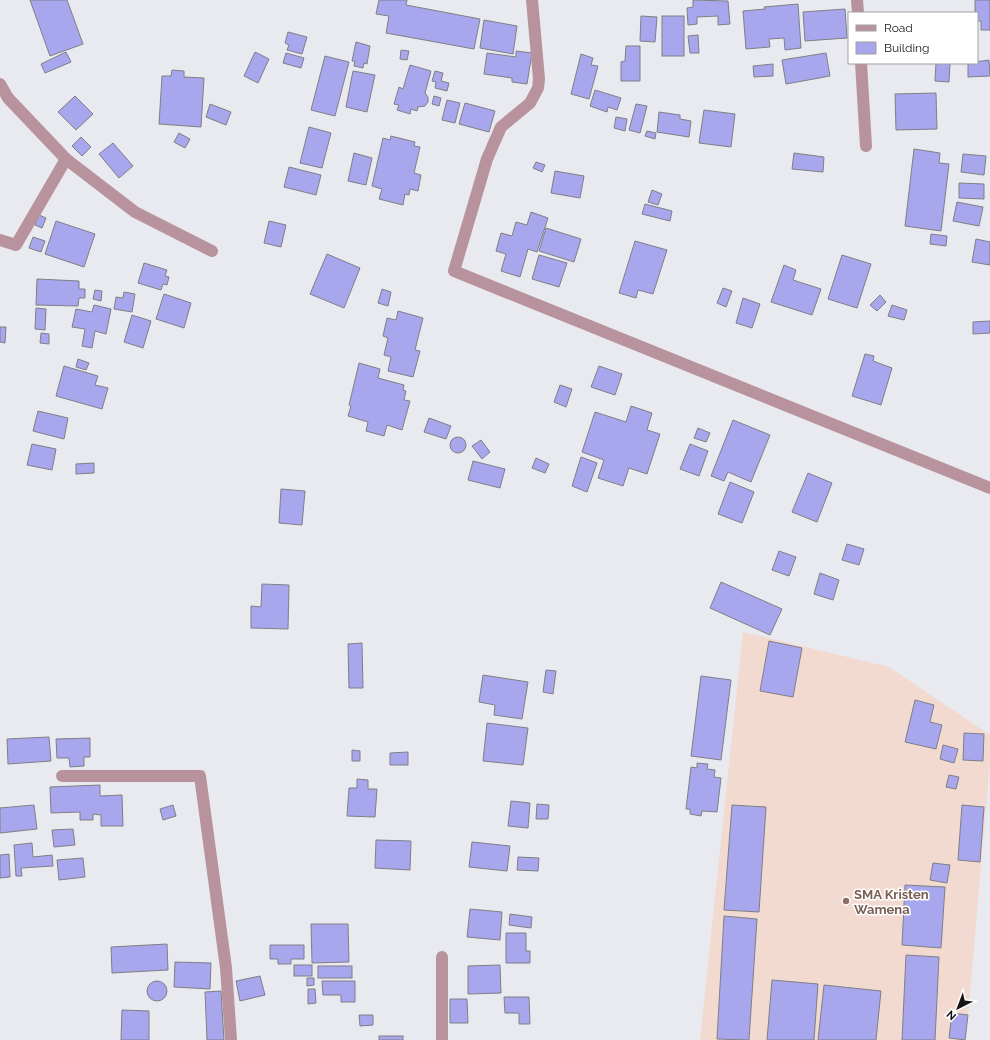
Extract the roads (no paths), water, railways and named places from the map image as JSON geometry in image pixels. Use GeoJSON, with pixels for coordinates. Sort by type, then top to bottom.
{"type":"FeatureCollection","features":[{"type":"Feature","properties":{"kind":"street"},"geometry":{"type":"LineString","coordinates":[[532,0],[539,79],[538,88],[530,103],[500,128],[487,158],[454,271],[990,488]]}},
{"type":"Feature","properties":{"kind":"street"},"geometry":{"type":"LineString","coordinates":[[857,0],[858,12]]}},
{"type":"Feature","properties":{"kind":"street"},"geometry":{"type":"LineString","coordinates":[[861,64],[866,146]]}},
{"type":"Feature","properties":{"kind":"street"},"geometry":{"type":"LineString","coordinates":[[0,84],[8,98],[66,159],[135,212],[212,251]]}},
{"type":"Feature","properties":{"kind":"street"},"geometry":{"type":"LineString","coordinates":[[0,240],[16,244],[66,159]]}},
{"type":"Feature","properties":{"kind":"street"},"geometry":{"type":"LineString","coordinates":[[62,776],[200,776],[226,968],[232,1040]]}},
{"type":"Feature","properties":{"kind":"street"},"geometry":{"type":"LineString","coordinates":[[442,957],[442,1040]]}},
{"type":"Feature","properties":{"kind":"place","name":"SMA Kristen Wamena"},"geometry":{"type":"Point","coordinates":[846,901]}}]}
